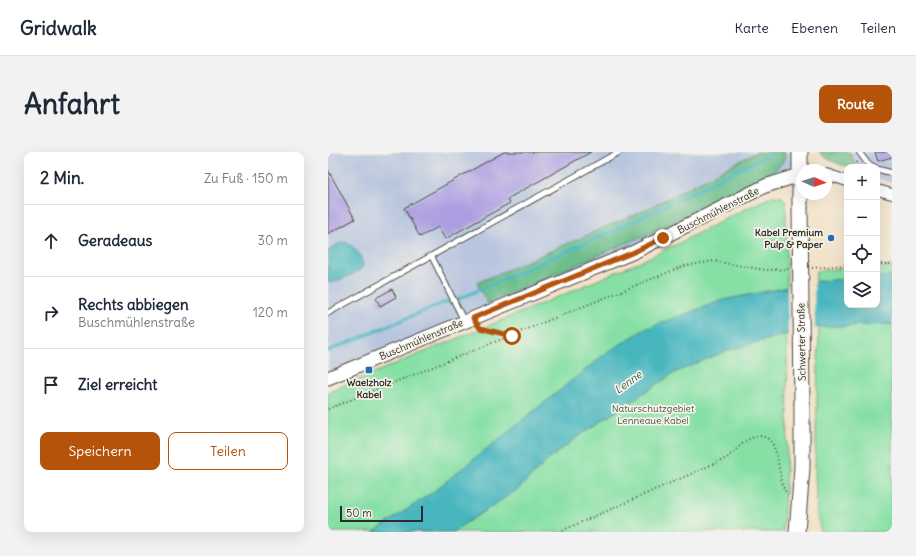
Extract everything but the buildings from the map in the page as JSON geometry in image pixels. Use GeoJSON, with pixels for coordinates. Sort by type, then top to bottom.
{"type":"FeatureCollection","features":[{"type":"Feature","properties":{"kind":"main road","name":"Schwerter Straße"},"geometry":{"type":"LineString","coordinates":[[800,152],[801,164]]}},
{"type":"Feature","properties":{"kind":"main road","name":"Schwerter Straße"},"geometry":{"type":"LineString","coordinates":[[797,532],[800,496],[802,427],[800,200]]}},
{"type":"Feature","properties":{"kind":"main road"},"geometry":{"type":"LineString","coordinates":[[799,512],[807,532]]}},
{"type":"Feature","properties":{"kind":"street"},"geometry":{"type":"LineString","coordinates":[[832,176],[844,180]]}},
{"type":"Feature","properties":{"kind":"street","name":"Buschmühlenstraße"},"geometry":{"type":"LineString","coordinates":[[328,378],[634,252],[766,186],[796,177]]}},
{"type":"Feature","properties":{"kind":"street"},"geometry":{"type":"LineString","coordinates":[[880,191],[892,194]]}},
{"type":"Feature","properties":{"kind":"lane"},"geometry":{"type":"LineString","coordinates":[[328,313],[432,257],[619,152]]}},
{"type":"Feature","properties":{"kind":"lane"},"geometry":{"type":"LineString","coordinates":[[859,152],[868,164]]}},
{"type":"Feature","properties":{"kind":"lane"},"geometry":{"type":"LineString","coordinates":[[880,170],[892,173]]}},
{"type":"Feature","properties":{"kind":"lane"},"geometry":{"type":"LineString","coordinates":[[432,257],[459,309],[469,320]]}},
{"type":"Feature","properties":{"kind":"path"},"geometry":{"type":"LineString","coordinates":[[328,410],[684,266],[714,261],[765,270],[791,269]]}},
{"type":"Feature","properties":{"kind":"path"},"geometry":{"type":"LineString","coordinates":[[880,264],[892,264]]}},
{"type":"Feature","properties":{"kind":"path"},"geometry":{"type":"LineString","coordinates":[[810,269],[844,265]]}},
{"type":"Feature","properties":{"kind":"path"},"geometry":{"type":"LineString","coordinates":[[469,320],[480,328],[512,336]]}},
{"type":"Feature","properties":{"kind":"path"},"geometry":{"type":"LineString","coordinates":[[559,532],[727,458],[750,439],[760,436],[766,438],[771,443],[778,457],[786,493],[800,496]]}},
{"type":"Feature","properties":{"kind":"shaded area"},"geometry":{"type":"Polygon","coordinates":[[[328,152],[800,152],[800,164],[796,164],[796,177],[695,222],[328,378],[328,152]]]}},
{"type":"Feature","properties":{"kind":"shaded area"},"geometry":{"type":"Polygon","coordinates":[[[834,152],[892,152],[892,183],[880,179],[880,164],[844,164],[834,152]]]}},
{"type":"Feature","properties":{"kind":"green space"},"geometry":{"type":"Polygon","coordinates":[[[757,152],[785,152],[785,157],[779,167],[764,176],[662,228],[487,303],[477,283],[645,210],[757,152]]]}},
{"type":"Feature","properties":{"kind":"green space"},"geometry":{"type":"Polygon","coordinates":[[[819,152],[850,152],[855,164],[844,164],[844,165],[827,159],[819,152]]]}},
{"type":"Feature","properties":{"kind":"green space","name":"Naturschutzgebiet Lenneaue Kabel"},"geometry":{"type":"Polygon","coordinates":[[[773,196],[782,197],[786,202],[787,288],[778,290],[779,336],[787,334],[788,427],[783,532],[328,532],[328,392],[648,258],[773,196]]]}},
{"type":"Feature","properties":{"kind":"green space"},"geometry":{"type":"Polygon","coordinates":[[[892,266],[892,276],[880,277],[880,267],[892,266]]]}},
{"type":"Feature","properties":{"kind":"green space"},"geometry":{"type":"Polygon","coordinates":[[[844,268],[844,279],[815,282],[816,271],[844,268]]]}},
{"type":"Feature","properties":{"kind":"green space"},"geometry":{"type":"Polygon","coordinates":[[[892,324],[892,532],[821,532],[817,515],[815,473],[819,327],[892,324]]]}},
{"type":"Feature","properties":{"kind":"water"},"geometry":{"type":"Polygon","coordinates":[[[346,242],[358,252],[363,266],[359,271],[333,283],[328,282],[328,251],[340,243],[346,242]]]}},
{"type":"Feature","properties":{"kind":"water","name":"Lenne"},"geometry":{"type":"Polygon","coordinates":[[[892,276],[892,324],[819,327],[726,351],[674,373],[579,436],[549,459],[517,490],[452,532],[374,532],[434,491],[606,353],[645,329],[723,300],[818,281],[844,279],[844,308],[880,308],[880,277],[892,276]]]}},
{"type":"Feature","properties":{"kind":"pier"},"geometry":{"type":"Polygon","coordinates":[[[814,280],[815,330],[788,336],[787,286],[814,280]]]}},
{"type":"Feature","properties":{"kind":"waterway"},"geometry":{"type":"LineString","coordinates":[[328,351],[443,303],[461,298],[625,225],[770,154]]}},
{"type":"Feature","properties":{"kind":"place","name":"Kabel Premium Pulp & Paper"},"geometry":{"type":"Point","coordinates":[831,238]}},
{"type":"Feature","properties":{"kind":"place","name":"Waelzholz Kabel"},"geometry":{"type":"Point","coordinates":[369,370]}},
{"type":"Feature","properties":{"kind":"route"},"geometry":{"type":"LineString","coordinates":[[512,336],[509,334],[480,328],[473,318],[634,252],[663,238]]}}]}
